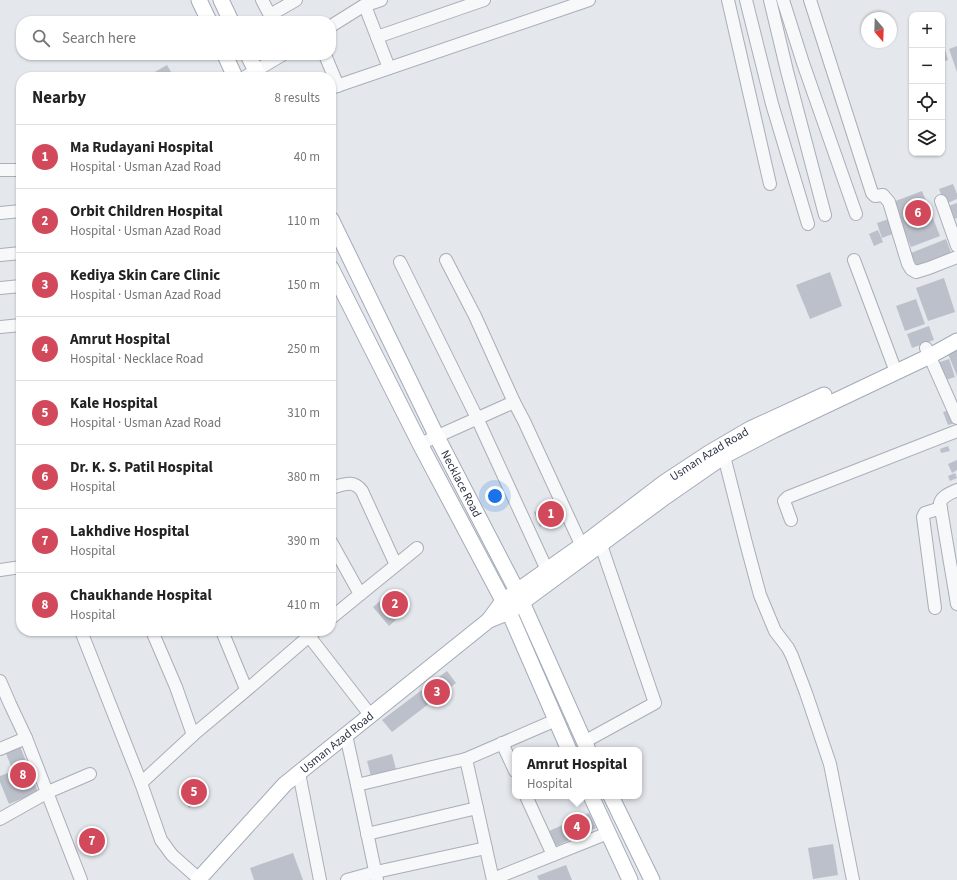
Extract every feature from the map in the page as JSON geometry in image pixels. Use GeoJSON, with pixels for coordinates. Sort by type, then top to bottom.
{"type":"FeatureCollection","features":[{"type":"Feature","properties":{"kind":"main road"},"geometry":{"type":"LineString","coordinates":[[199,0],[207,16]]}},
{"type":"Feature","properties":{"kind":"main road"},"geometry":{"type":"LineString","coordinates":[[221,0],[229,16]]}},
{"type":"Feature","properties":{"kind":"main road"},"geometry":{"type":"LineString","coordinates":[[227,60],[233,72]]}},
{"type":"Feature","properties":{"kind":"main road"},"geometry":{"type":"LineString","coordinates":[[249,60],[252,72]]}},
{"type":"Feature","properties":{"kind":"main road","name":"Necklace Road"},"geometry":{"type":"LineString","coordinates":[[336,228],[437,437],[519,597],[586,746]]}},
{"type":"Feature","properties":{"kind":"main road","name":"Necklace Road"},"geometry":{"type":"LineString","coordinates":[[336,278],[420,444],[506,606],[569,747]]}},
{"type":"Feature","properties":{"kind":"main road","name":"Usman Azad Road"},"geometry":{"type":"LineString","coordinates":[[928,352],[957,331]]}},
{"type":"Feature","properties":{"kind":"main road","name":"Usman Azad Road"},"geometry":{"type":"LineString","coordinates":[[519,597],[547,570],[584,550],[601,545],[724,456],[894,368],[928,352],[957,341]]}},
{"type":"Feature","properties":{"kind":"main road","name":"Usman Azad Road"},"geometry":{"type":"LineString","coordinates":[[199,879],[285,784],[506,606],[584,550],[665,482],[750,429],[834,390],[894,368]]}},
{"type":"Feature","properties":{"kind":"main road"},"geometry":{"type":"LineString","coordinates":[[592,799],[630,880]]}},
{"type":"Feature","properties":{"kind":"main road"},"geometry":{"type":"LineString","coordinates":[[612,799],[652,880]]}},
{"type":"Feature","properties":{"kind":"street"},"geometry":{"type":"LineString","coordinates":[[262,0],[271,16]]}},
{"type":"Feature","properties":{"kind":"street"},"geometry":{"type":"LineString","coordinates":[[275,16],[296,0]]}},
{"type":"Feature","properties":{"kind":"street"},"geometry":{"type":"LineString","coordinates":[[336,23],[363,4],[381,0]]}},
{"type":"Feature","properties":{"kind":"street"},"geometry":{"type":"LineString","coordinates":[[377,37],[484,0]]}},
{"type":"Feature","properties":{"kind":"street"},"geometry":{"type":"LineString","coordinates":[[336,86],[589,0]]}},
{"type":"Feature","properties":{"kind":"street"},"geometry":{"type":"LineString","coordinates":[[728,0],[770,184]]}},
{"type":"Feature","properties":{"kind":"street"},"geometry":{"type":"LineString","coordinates":[[746,0],[772,104],[808,224]]}},
{"type":"Feature","properties":{"kind":"street"},"geometry":{"type":"LineString","coordinates":[[770,0],[825,215]]}},
{"type":"Feature","properties":{"kind":"street"},"geometry":{"type":"LineString","coordinates":[[783,0],[803,63],[856,214]]}},
{"type":"Feature","properties":{"kind":"street"},"geometry":{"type":"LineString","coordinates":[[810,0],[872,193],[875,196],[883,195],[889,202],[908,264],[911,269],[916,272],[957,257]]}},
{"type":"Feature","properties":{"kind":"street"},"geometry":{"type":"LineString","coordinates":[[363,4],[389,68]]}},
{"type":"Feature","properties":{"kind":"street"},"geometry":{"type":"LineString","coordinates":[[257,72],[275,60]]}},
{"type":"Feature","properties":{"kind":"street"},"geometry":{"type":"LineString","coordinates":[[326,60],[330,72]]}},
{"type":"Feature","properties":{"kind":"street"},"geometry":{"type":"LineString","coordinates":[[0,170],[16,170]]}},
{"type":"Feature","properties":{"kind":"street"},"geometry":{"type":"LineString","coordinates":[[941,201],[957,246]]}},
{"type":"Feature","properties":{"kind":"street"},"geometry":{"type":"LineString","coordinates":[[0,213],[16,211]]}},
{"type":"Feature","properties":{"kind":"street"},"geometry":{"type":"LineString","coordinates":[[0,255],[16,253]]}},
{"type":"Feature","properties":{"kind":"street"},"geometry":{"type":"LineString","coordinates":[[446,260],[475,316],[584,550]]}},
{"type":"Feature","properties":{"kind":"street"},"geometry":{"type":"LineString","coordinates":[[854,260],[894,368]]}},
{"type":"Feature","properties":{"kind":"street"},"geometry":{"type":"LineString","coordinates":[[400,262],[477,418],[547,570]]}},
{"type":"Feature","properties":{"kind":"street"},"geometry":{"type":"LineString","coordinates":[[0,288],[16,286]]}},
{"type":"Feature","properties":{"kind":"street"},"geometry":{"type":"LineString","coordinates":[[0,327],[16,325]]}},
{"type":"Feature","properties":{"kind":"street"},"geometry":{"type":"LineString","coordinates":[[928,352],[957,418]]}},
{"type":"Feature","properties":{"kind":"street"},"geometry":{"type":"LineString","coordinates":[[420,444],[514,402]]}},
{"type":"Feature","properties":{"kind":"street"},"geometry":{"type":"LineString","coordinates":[[791,520],[784,501],[788,498],[957,431]]}},
{"type":"Feature","properties":{"kind":"street"},"geometry":{"type":"LineString","coordinates":[[724,456],[760,595],[775,631],[792,656],[830,764],[853,880]]}},
{"type":"Feature","properties":{"kind":"street"},"geometry":{"type":"LineString","coordinates":[[336,487],[346,484],[354,484],[359,486],[396,565]]}},
{"type":"Feature","properties":{"kind":"street"},"geometry":{"type":"LineString","coordinates":[[957,490],[941,499],[940,503],[957,604]]}},
{"type":"Feature","properties":{"kind":"street"},"geometry":{"type":"LineString","coordinates":[[935,608],[923,517],[925,513],[941,508]]}},
{"type":"Feature","properties":{"kind":"street"},"geometry":{"type":"LineString","coordinates":[[586,746],[655,703],[601,545]]}},
{"type":"Feature","properties":{"kind":"street"},"geometry":{"type":"LineString","coordinates":[[336,614],[417,548]]}},
{"type":"Feature","properties":{"kind":"street"},"geometry":{"type":"LineString","coordinates":[[336,551],[360,594]]}},
{"type":"Feature","properties":{"kind":"street"},"geometry":{"type":"LineString","coordinates":[[0,570],[16,567]]}},
{"type":"Feature","properties":{"kind":"street"},"geometry":{"type":"LineString","coordinates":[[83,636],[141,783],[161,840],[172,855],[199,879]]}},
{"type":"Feature","properties":{"kind":"street"},"geometry":{"type":"LineString","coordinates":[[154,636],[176,687],[193,735]]}},
{"type":"Feature","properties":{"kind":"street"},"geometry":{"type":"LineString","coordinates":[[224,636],[246,690]]}},
{"type":"Feature","properties":{"kind":"street"},"geometry":{"type":"LineString","coordinates":[[141,783],[193,735],[256,682],[307,636]]}},
{"type":"Feature","properties":{"kind":"street"},"geometry":{"type":"LineString","coordinates":[[312,636],[371,716]]}},
{"type":"Feature","properties":{"kind":"street"},"geometry":{"type":"LineString","coordinates":[[0,681],[26,738],[48,792],[81,880]]}},
{"type":"Feature","properties":{"kind":"street"},"geometry":{"type":"LineString","coordinates":[[356,785],[466,759],[556,720]]}},
{"type":"Feature","properties":{"kind":"street"},"geometry":{"type":"LineString","coordinates":[[346,734],[377,876]]}},
{"type":"Feature","properties":{"kind":"street"},"geometry":{"type":"LineString","coordinates":[[0,749],[26,738]]}},
{"type":"Feature","properties":{"kind":"street"},"geometry":{"type":"LineString","coordinates":[[502,743],[512,765]]}},
{"type":"Feature","properties":{"kind":"street"},"geometry":{"type":"LineString","coordinates":[[466,759],[493,880],[608,833]]}},
{"type":"Feature","properties":{"kind":"street"},"geometry":{"type":"LineString","coordinates":[[299,773],[320,880]]}},
{"type":"Feature","properties":{"kind":"street"},"geometry":{"type":"LineString","coordinates":[[0,819],[48,792],[90,774]]}},
{"type":"Feature","properties":{"kind":"street"},"geometry":{"type":"LineString","coordinates":[[527,799],[553,855]]}},
{"type":"Feature","properties":{"kind":"street"},"geometry":{"type":"LineString","coordinates":[[367,834],[477,808]]}},
{"type":"Feature","properties":{"kind":"street"},"geometry":{"type":"LineString","coordinates":[[347,880],[377,876],[486,848]]}},
{"type":"Feature","properties":{"kind":"building"},"geometry":{"type":"Polygon","coordinates":[[[957,46],[957,72],[949,49],[957,46]]]}},
{"type":"Feature","properties":{"kind":"building"},"geometry":{"type":"Polygon","coordinates":[[[945,50],[948,60],[945,61],[945,50]]]}},
{"type":"Feature","properties":{"kind":"building"},"geometry":{"type":"Polygon","coordinates":[[[167,65],[171,72],[155,72],[167,65]]]}},
{"type":"Feature","properties":{"kind":"building"},"geometry":{"type":"Polygon","coordinates":[[[953,184],[957,194],[957,199],[945,204],[939,189],[953,184]]]}},
{"type":"Feature","properties":{"kind":"building"},"geometry":{"type":"Polygon","coordinates":[[[922,191],[940,236],[911,247],[893,202],[922,191]]]}},
{"type":"Feature","properties":{"kind":"building"},"geometry":{"type":"Polygon","coordinates":[[[957,203],[957,218],[950,220],[946,207],[957,203]]]}},
{"type":"Feature","properties":{"kind":"building"},"geometry":{"type":"Polygon","coordinates":[[[889,219],[895,233],[882,238],[877,223],[889,219]]]}},
{"type":"Feature","properties":{"kind":"building"},"geometry":{"type":"Polygon","coordinates":[[[878,230],[883,242],[874,246],[869,234],[878,230]]]}},
{"type":"Feature","properties":{"kind":"building"},"geometry":{"type":"Polygon","coordinates":[[[946,239],[952,255],[917,269],[911,253],[946,239]]]}},
{"type":"Feature","properties":{"kind":"building"},"geometry":{"type":"Polygon","coordinates":[[[830,272],[842,306],[810,319],[796,285],[830,272]]]}},
{"type":"Feature","properties":{"kind":"building"},"geometry":{"type":"Polygon","coordinates":[[[944,278],[955,312],[928,321],[916,288],[944,278]]]}},
{"type":"Feature","properties":{"kind":"building"},"geometry":{"type":"Polygon","coordinates":[[[916,299],[925,324],[905,331],[896,306],[916,299]]]}},
{"type":"Feature","properties":{"kind":"building"},"geometry":{"type":"Polygon","coordinates":[[[929,326],[934,340],[912,348],[907,334],[929,326]]]}},
{"type":"Feature","properties":{"kind":"building"},"geometry":{"type":"Polygon","coordinates":[[[957,345],[957,376],[946,349],[957,345]]]}},
{"type":"Feature","properties":{"kind":"building"},"geometry":{"type":"Polygon","coordinates":[[[949,359],[955,377],[943,381],[937,363],[949,359]]]}},
{"type":"Feature","properties":{"kind":"building"},"geometry":{"type":"Polygon","coordinates":[[[950,410],[955,423],[948,425],[943,412],[950,410]]]}},
{"type":"Feature","properties":{"kind":"building"},"geometry":{"type":"Polygon","coordinates":[[[948,446],[950,451],[941,453],[940,449],[948,446]]]}},
{"type":"Feature","properties":{"kind":"building"},"geometry":{"type":"Polygon","coordinates":[[[957,460],[957,470],[952,473],[948,464],[957,460]]]}},
{"type":"Feature","properties":{"kind":"building"},"geometry":{"type":"Polygon","coordinates":[[[955,473],[957,478],[950,481],[948,476],[955,473]]]}},
{"type":"Feature","properties":{"kind":"building"},"geometry":{"type":"Polygon","coordinates":[[[558,502],[564,516],[540,527],[534,512],[558,502]]]}},
{"type":"Feature","properties":{"kind":"building"},"geometry":{"type":"Polygon","coordinates":[[[391,592],[407,610],[389,626],[373,607],[391,592]]]}},
{"type":"Feature","properties":{"kind":"building"},"geometry":{"type":"Polygon","coordinates":[[[447,671],[456,683],[392,732],[382,720],[447,671]]]}},
{"type":"Feature","properties":{"kind":"building"},"geometry":{"type":"Polygon","coordinates":[[[20,746],[38,792],[9,804],[0,782],[0,776],[13,771],[5,751],[20,746]]]}},
{"type":"Feature","properties":{"kind":"building"},"geometry":{"type":"Polygon","coordinates":[[[392,754],[397,773],[372,780],[367,761],[392,754]]]}},
{"type":"Feature","properties":{"kind":"building"},"geometry":{"type":"Polygon","coordinates":[[[197,780],[205,797],[189,808],[180,788],[197,780]]]}},
{"type":"Feature","properties":{"kind":"building"},"geometry":{"type":"Polygon","coordinates":[[[589,813],[596,828],[554,847],[547,832],[589,813]]]}},
{"type":"Feature","properties":{"kind":"building"},"geometry":{"type":"Polygon","coordinates":[[[96,830],[101,844],[85,851],[80,836],[96,830]]]}},
{"type":"Feature","properties":{"kind":"building"},"geometry":{"type":"Polygon","coordinates":[[[833,844],[838,875],[813,879],[808,848],[833,844]]]}},
{"type":"Feature","properties":{"kind":"building"},"geometry":{"type":"Polygon","coordinates":[[[293,853],[303,880],[254,880],[250,868],[293,853]]]}},
{"type":"Feature","properties":{"kind":"building"},"geometry":{"type":"Polygon","coordinates":[[[566,865],[572,880],[539,880],[537,876],[566,865]]]}},
{"type":"Feature","properties":{"kind":"place","name":"Dr. K. S. Patil Hospital"},"geometry":{"type":"Point","coordinates":[918,213]}},
{"type":"Feature","properties":{"kind":"place","name":"Ma Rudayani Hospital"},"geometry":{"type":"Point","coordinates":[551,514]}},
{"type":"Feature","properties":{"kind":"place","name":"Orbit Children Hospital"},"geometry":{"type":"Point","coordinates":[395,604]}},
{"type":"Feature","properties":{"kind":"place","name":"Kediya Skin Care Clinic"},"geometry":{"type":"Point","coordinates":[437,692]}},
{"type":"Feature","properties":{"kind":"place","name":"Chaukhande Hospital"},"geometry":{"type":"Point","coordinates":[23,775]}},
{"type":"Feature","properties":{"kind":"place","name":"Kale Hospital"},"geometry":{"type":"Point","coordinates":[194,792]}},
{"type":"Feature","properties":{"kind":"place","name":"Amrut Hospital"},"geometry":{"type":"Point","coordinates":[577,827]}},
{"type":"Feature","properties":{"kind":"place","name":"Lakhdive Hospital"},"geometry":{"type":"Point","coordinates":[92,841]}}]}
